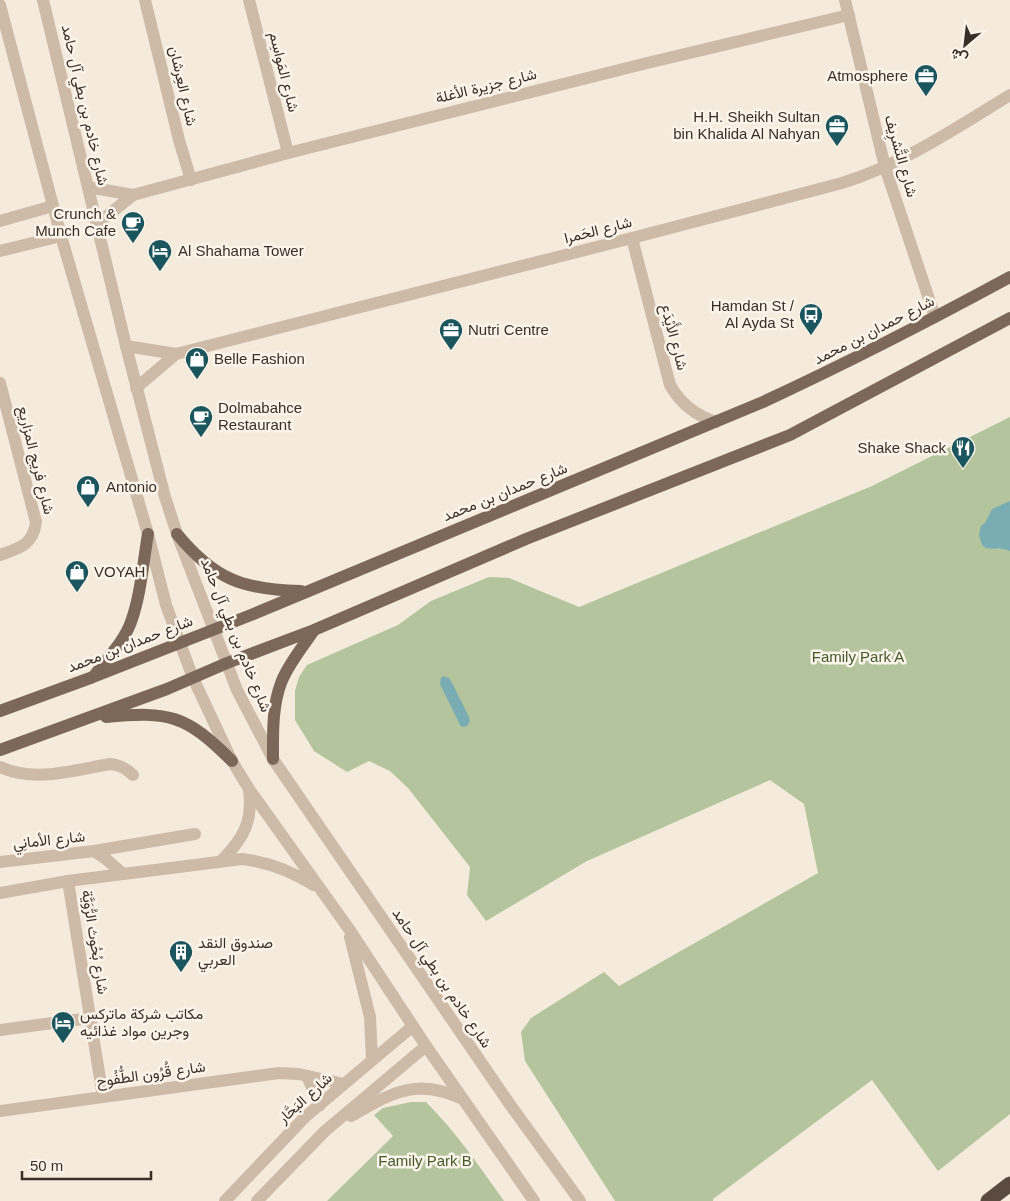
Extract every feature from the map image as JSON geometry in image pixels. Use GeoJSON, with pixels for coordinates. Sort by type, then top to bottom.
{"type":"FeatureCollection","features":[{"type":"Feature","properties":{"kind":"highway"},"geometry":{"type":"LineString","coordinates":[[988,1201],[1010,1184]]}},
{"type":"Feature","properties":{"kind":"main road","name":"شارع حمدان بن محمد"},"geometry":{"type":"LineString","coordinates":[[0,711],[93,677],[306,592],[716,422],[829,371],[1010,277]]}},
{"type":"Feature","properties":{"kind":"main road"},"geometry":{"type":"LineString","coordinates":[[0,750],[193,678],[314,630],[526,539],[790,434],[1010,318]]}},
{"type":"Feature","properties":{"kind":"main road"},"geometry":{"type":"LineString","coordinates":[[93,677],[131,623],[148,534]]}},
{"type":"Feature","properties":{"kind":"main road"},"geometry":{"type":"LineString","coordinates":[[177,534],[198,559],[232,581],[256,588],[306,592]]}},
{"type":"Feature","properties":{"kind":"main road"},"geometry":{"type":"LineString","coordinates":[[273,759],[274,719],[281,681],[314,630]]}},
{"type":"Feature","properties":{"kind":"main road"},"geometry":{"type":"LineString","coordinates":[[88,718],[140,714],[160,715],[179,720],[210,740],[232,761]]}},
{"type":"Feature","properties":{"kind":"street","name":"شارع خادم بن بطي آل حامد"},"geometry":{"type":"LineString","coordinates":[[44,0],[136,388],[165,497],[177,534],[241,698],[273,759],[511,1106],[580,1201]]}},
{"type":"Feature","properties":{"kind":"street","name":"شارع العِرشان"},"geometry":{"type":"LineString","coordinates":[[145,0],[179,140],[191,180]]}},
{"type":"Feature","properties":{"kind":"street","name":"شارع المَواسِم"},"geometry":{"type":"LineString","coordinates":[[249,0],[288,153]]}},
{"type":"Feature","properties":{"kind":"street","name":"شارع التَّشرِيف"},"geometry":{"type":"LineString","coordinates":[[845,0],[886,167],[935,317]]}},
{"type":"Feature","properties":{"kind":"street"},"geometry":{"type":"LineString","coordinates":[[0,5],[61,236],[148,534],[166,605],[193,678],[232,761],[249,789],[349,929],[412,1026],[534,1201]]}},
{"type":"Feature","properties":{"kind":"street","name":"شارع جزيرة الأغلة"},"geometry":{"type":"LineString","coordinates":[[97,224],[133,195],[288,153],[643,64],[849,15]]}},
{"type":"Feature","properties":{"kind":"street","name":"شارع الحَمرا"},"geometry":{"type":"LineString","coordinates":[[126,346],[176,354],[842,183],[886,167],[917,152],[1010,95]]}},
{"type":"Feature","properties":{"kind":"street","name":"شارع جزيرة الأغلة"},"geometry":{"type":"LineString","coordinates":[[88,187],[133,195]]}},
{"type":"Feature","properties":{"kind":"street"},"geometry":{"type":"LineString","coordinates":[[0,221],[54,206]]}},
{"type":"Feature","properties":{"kind":"street"},"geometry":{"type":"LineString","coordinates":[[0,251],[61,236]]}},
{"type":"Feature","properties":{"kind":"street","name":"شارع الأَيْدَع"},"geometry":{"type":"LineString","coordinates":[[632,238],[670,385],[678,398],[686,406],[702,417],[716,422]]}},
{"type":"Feature","properties":{"kind":"street","name":"شارع الحَمرا"},"geometry":{"type":"LineString","coordinates":[[136,388],[176,354]]}},
{"type":"Feature","properties":{"kind":"street","name":"شارع فريج المزاريع"},"geometry":{"type":"LineString","coordinates":[[0,383],[36,522],[35,532],[23,547],[0,555]]}},
{"type":"Feature","properties":{"kind":"street"},"geometry":{"type":"LineString","coordinates":[[0,767],[19,773],[46,775],[110,764],[119,765],[134,775]]}},
{"type":"Feature","properties":{"kind":"street"},"geometry":{"type":"LineString","coordinates":[[222,860],[243,835],[249,820],[251,804],[249,789]]}},
{"type":"Feature","properties":{"kind":"street"},"geometry":{"type":"LineString","coordinates":[[94,851],[195,834]]}},
{"type":"Feature","properties":{"kind":"street","name":"شارع الأمانِي"},"geometry":{"type":"LineString","coordinates":[[0,862],[94,851],[123,874]]}},
{"type":"Feature","properties":{"kind":"street"},"geometry":{"type":"LineString","coordinates":[[0,893],[68,880],[242,859],[263,861],[283,868],[319,888]]}},
{"type":"Feature","properties":{"kind":"street","name":"شارع بُحُوث الرُّوَيَّة"},"geometry":{"type":"LineString","coordinates":[[68,880],[103,1097]]}},
{"type":"Feature","properties":{"kind":"street"},"geometry":{"type":"LineString","coordinates":[[349,929],[370,1017],[372,1060]]}},
{"type":"Feature","properties":{"kind":"street"},"geometry":{"type":"LineString","coordinates":[[0,1030],[90,1018]]}},
{"type":"Feature","properties":{"kind":"street","name":"شارع البَحَّار"},"geometry":{"type":"LineString","coordinates":[[225,1201],[256,1166],[305,1117],[412,1026]]}},
{"type":"Feature","properties":{"kind":"street"},"geometry":{"type":"LineString","coordinates":[[257,1201],[325,1131],[426,1046]]}},
{"type":"Feature","properties":{"kind":"street","name":"شارع قُرُون الطُّفُوح"},"geometry":{"type":"LineString","coordinates":[[0,1111],[279,1073],[292,1073],[344,1084]]}},
{"type":"Feature","properties":{"kind":"street"},"geometry":{"type":"LineString","coordinates":[[307,1076],[320,1104]]}},
{"type":"Feature","properties":{"kind":"street"},"geometry":{"type":"LineString","coordinates":[[325,1131],[395,1093],[425,1088],[451,1094],[464,1100]]}},
{"type":"Feature","properties":{"kind":"green space","name":"Family Park A"},"geometry":{"type":"Polygon","coordinates":[[[1010,417],[1010,1114],[938,1171],[872,1080],[713,1199],[713,1201],[615,1201],[525,1061],[521,1032],[531,1018],[604,972],[619,986],[818,873],[804,804],[770,780],[587,861],[486,921],[467,895],[470,867],[408,788],[390,771],[369,761],[347,772],[314,751],[295,720],[295,691],[299,677],[307,665],[398,625],[431,601],[489,577],[509,578],[579,607],[872,486],[1010,417]]]}},
{"type":"Feature","properties":{"kind":"green space","name":"Family Park B"},"geometry":{"type":"Polygon","coordinates":[[[411,1102],[426,1102],[437,1113],[504,1201],[327,1201],[393,1136],[374,1115],[383,1108],[411,1102]]]}},
{"type":"Feature","properties":{"kind":"water"},"geometry":{"type":"Polygon","coordinates":[[[1010,501],[1010,551],[999,548],[986,548],[982,545],[979,535],[981,526],[985,523],[992,509],[1010,501]]]}},
{"type":"Feature","properties":{"kind":"water"},"geometry":{"type":"Polygon","coordinates":[[[443,676],[451,681],[469,717],[470,721],[467,726],[462,727],[460,725],[440,684],[443,676]]]}},
{"type":"Feature","properties":{"kind":"place","name":"Atmosphere"},"geometry":{"type":"Point","coordinates":[926,97]}},
{"type":"Feature","properties":{"kind":"place","name":"H.H. Sheikh Sultan bin Khalida Al Nahyan"},"geometry":{"type":"Point","coordinates":[837,147]}},
{"type":"Feature","properties":{"kind":"place","name":"Crunch & Munch Cafe"},"geometry":{"type":"Point","coordinates":[133,244]}},
{"type":"Feature","properties":{"kind":"place","name":"Al Shahama Tower"},"geometry":{"type":"Point","coordinates":[160,272]}},
{"type":"Feature","properties":{"kind":"place","name":"Hamdan St / Al Ayda St"},"geometry":{"type":"Point","coordinates":[811,336]}},
{"type":"Feature","properties":{"kind":"place","name":"Nutri Centre"},"geometry":{"type":"Point","coordinates":[451,351]}},
{"type":"Feature","properties":{"kind":"place","name":"Belle Fashion"},"geometry":{"type":"Point","coordinates":[197,380]}},
{"type":"Feature","properties":{"kind":"place","name":"Dolmabahce Restaurant"},"geometry":{"type":"Point","coordinates":[201,438]}},
{"type":"Feature","properties":{"kind":"place","name":"Shake Shack"},"geometry":{"type":"Point","coordinates":[963,469]}},
{"type":"Feature","properties":{"kind":"place","name":"Antonio"},"geometry":{"type":"Point","coordinates":[88,508]}},
{"type":"Feature","properties":{"kind":"place","name":"VOYAH"},"geometry":{"type":"Point","coordinates":[77,593]}},
{"type":"Feature","properties":{"kind":"place","name":"صندوق النقد العربي"},"geometry":{"type":"Point","coordinates":[181,973]}},
{"type":"Feature","properties":{"kind":"place","name":"مكاتب شركة ماتركس وجرين مواد غذائيه"},"geometry":{"type":"Point","coordinates":[63,1044]}}]}
